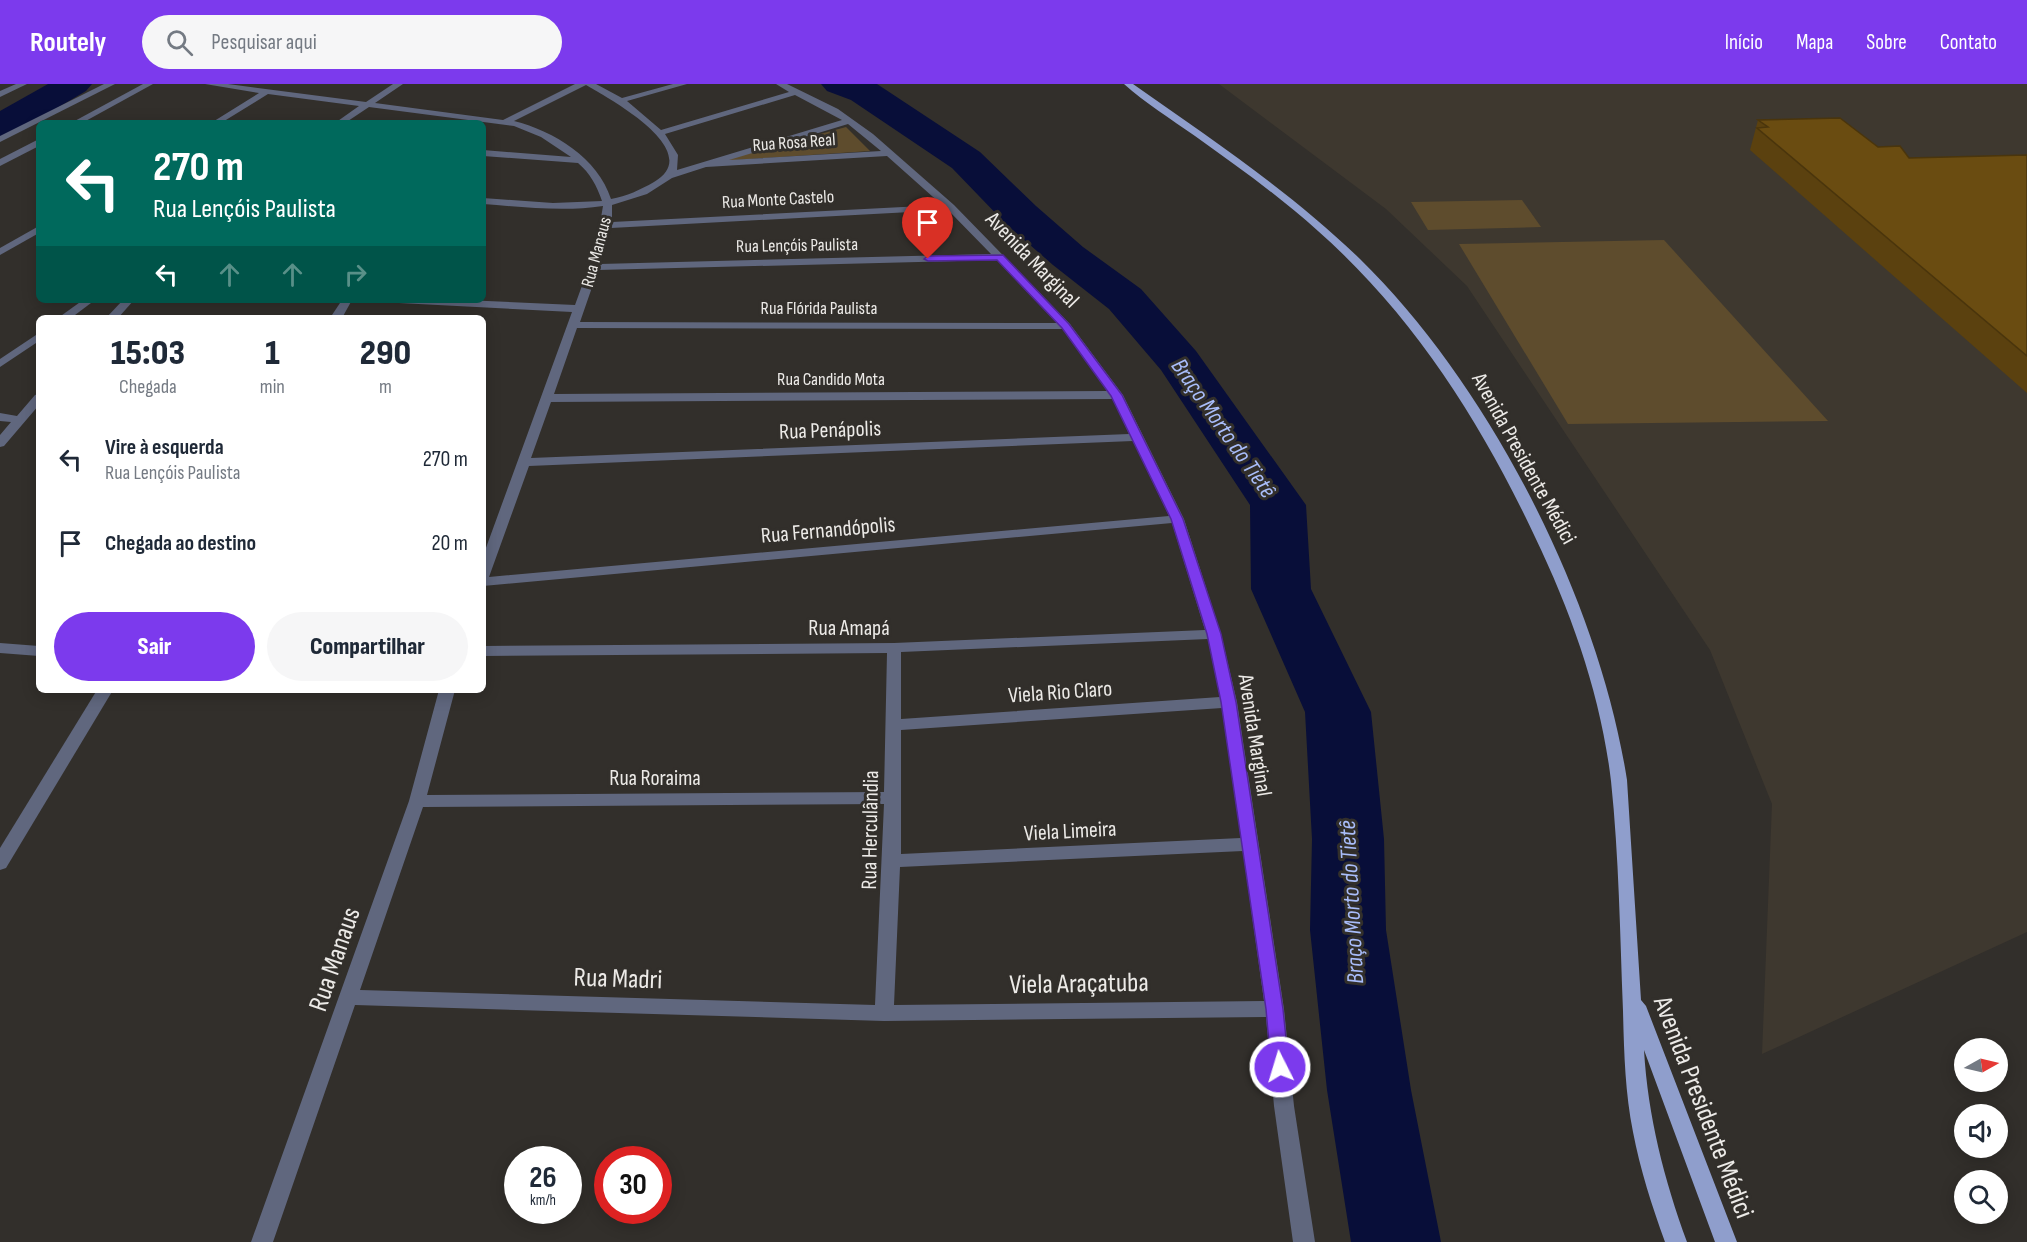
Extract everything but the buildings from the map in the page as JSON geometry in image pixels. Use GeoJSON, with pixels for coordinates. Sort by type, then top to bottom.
{"type":"FeatureCollection","features":[{"type":"Feature","properties":{"kind":"main road","name":"Avenida Presidente Médici"},"geometry":{"type":"LineString","coordinates":[[1128,84],[1260,179],[1323,230],[1372,277],[1425,336],[1460,386],[1512,476],[1568,589],[1590,650],[1607,710],[1619,780],[1635,1070],[1643,1132],[1676,1242]]}},
{"type":"Feature","properties":{"kind":"main road","name":"Avenida Presidente Médici"},"geometry":{"type":"LineString","coordinates":[[1631,992],[1726,1242]]}},
{"type":"Feature","properties":{"kind":"street"},"geometry":{"type":"LineString","coordinates":[[0,94],[23,84]]}},
{"type":"Feature","properties":{"kind":"street"},"geometry":{"type":"LineString","coordinates":[[38,120],[111,84]]}},
{"type":"Feature","properties":{"kind":"street"},"geometry":{"type":"LineString","coordinates":[[81,120],[149,84]]}},
{"type":"Feature","properties":{"kind":"street","name":"Rua Manaus"},"geometry":{"type":"LineString","coordinates":[[209,84],[506,122],[550,136],[569,149],[599,184],[608,205],[606,225],[594,267],[486,567]]}},
{"type":"Feature","properties":{"kind":"street"},"geometry":{"type":"LineString","coordinates":[[344,120],[399,84]]}},
{"type":"Feature","properties":{"kind":"street"},"geometry":{"type":"LineString","coordinates":[[506,122],[582,84]]}},
{"type":"Feature","properties":{"kind":"street"},"geometry":{"type":"LineString","coordinates":[[589,84],[619,101],[659,133],[672,151],[675,164],[671,175]]}},
{"type":"Feature","properties":{"kind":"street"},"geometry":{"type":"LineString","coordinates":[[619,101],[682,84]]}},
{"type":"Feature","properties":{"kind":"street","name":"Avenida Marginal"},"geometry":{"type":"LineString","coordinates":[[780,84],[849,121],[890,153],[951,207],[1066,326],[1117,395],[1177,519],[1214,634],[1228,702],[1275,1009],[1284,1106],[1304,1242]]}},
{"type":"Feature","properties":{"kind":"street"},"geometry":{"type":"LineString","coordinates":[[220,120],[268,91]]}},
{"type":"Feature","properties":{"kind":"street"},"geometry":{"type":"LineString","coordinates":[[659,133],[796,92]]}},
{"type":"Feature","properties":{"kind":"street"},"geometry":{"type":"LineString","coordinates":[[0,139],[36,121]]}},
{"type":"Feature","properties":{"kind":"street"},"geometry":{"type":"LineString","coordinates":[[486,201],[608,205],[645,192],[671,175],[849,121]]}},
{"type":"Feature","properties":{"kind":"street"},"geometry":{"type":"LineString","coordinates":[[0,163],[36,144]]}},
{"type":"Feature","properties":{"kind":"street"},"geometry":{"type":"LineString","coordinates":[[486,153],[578,159]]}},
{"type":"Feature","properties":{"kind":"street","name":"Rua Rosa Real"},"geometry":{"type":"LineString","coordinates":[[700,165],[890,153]]}},
{"type":"Feature","properties":{"kind":"street","name":"Rua Monte Castelo"},"geometry":{"type":"LineString","coordinates":[[606,225],[951,207]]}},
{"type":"Feature","properties":{"kind":"street"},"geometry":{"type":"LineString","coordinates":[[0,252],[36,231]]}},
{"type":"Feature","properties":{"kind":"street"},"geometry":{"type":"LineString","coordinates":[[0,242],[14,244]]}},
{"type":"Feature","properties":{"kind":"street","name":"Rua Lençóis Paulista"},"geometry":{"type":"LineString","coordinates":[[594,267],[1000,257]]}},
{"type":"Feature","properties":{"kind":"street"},"geometry":{"type":"LineString","coordinates":[[68,315],[86,303]]}},
{"type":"Feature","properties":{"kind":"street"},"geometry":{"type":"LineString","coordinates":[[115,315],[126,303]]}},
{"type":"Feature","properties":{"kind":"street"},"geometry":{"type":"LineString","coordinates":[[459,303],[579,309]]}},
{"type":"Feature","properties":{"kind":"street","name":"Rua Flórida Paulista"},"geometry":{"type":"LineString","coordinates":[[573,325],[1066,326]]}},
{"type":"Feature","properties":{"kind":"street"},"geometry":{"type":"LineString","coordinates":[[0,363],[36,338]]}},
{"type":"Feature","properties":{"kind":"street"},"geometry":{"type":"LineString","coordinates":[[0,346],[20,350]]}},
{"type":"Feature","properties":{"kind":"street","name":"Rua Candido Mota"},"geometry":{"type":"LineString","coordinates":[[546,398],[1117,395]]}},
{"type":"Feature","properties":{"kind":"street"},"geometry":{"type":"LineString","coordinates":[[0,443],[36,401]]}},
{"type":"Feature","properties":{"kind":"street"},"geometry":{"type":"LineString","coordinates":[[0,417],[19,420]]}},
{"type":"Feature","properties":{"kind":"street","name":"Rua Penápolis"},"geometry":{"type":"LineString","coordinates":[[523,462],[1138,437]]}},
{"type":"Feature","properties":{"kind":"street","name":"Rua Fernandópolis"},"geometry":{"type":"LineString","coordinates":[[486,582],[1177,519]]}},
{"type":"Feature","properties":{"kind":"street","name":"Rua Amapá"},"geometry":{"type":"LineString","coordinates":[[486,651],[894,648],[1214,634]]}},
{"type":"Feature","properties":{"kind":"street"},"geometry":{"type":"LineString","coordinates":[[0,648],[36,651]]}},
{"type":"Feature","properties":{"kind":"street","name":"Rua Herculândia"},"geometry":{"type":"LineString","coordinates":[[884,1013],[892,861],[894,648]]}},
{"type":"Feature","properties":{"kind":"street"},"geometry":{"type":"LineString","coordinates":[[0,863],[103,693]]}},
{"type":"Feature","properties":{"kind":"street","name":"Rua Manaus"},"geometry":{"type":"LineString","coordinates":[[262,1242],[417,801],[446,693]]}},
{"type":"Feature","properties":{"kind":"street","name":"Viela Rio Claro"},"geometry":{"type":"LineString","coordinates":[[894,724],[1228,702]]}},
{"type":"Feature","properties":{"kind":"street","name":"Rua Roraima"},"geometry":{"type":"LineString","coordinates":[[417,801],[893,798]]}},
{"type":"Feature","properties":{"kind":"street","name":"Viela Limeira"},"geometry":{"type":"LineString","coordinates":[[892,861],[1251,844]]}},
{"type":"Feature","properties":{"kind":"street","name":"Rua Madri"},"geometry":{"type":"LineString","coordinates":[[350,997],[884,1013]]}},
{"type":"Feature","properties":{"kind":"street","name":"Viela Araçatuba"},"geometry":{"type":"LineString","coordinates":[[884,1013],[1275,1009]]}},
{"type":"Feature","properties":{"kind":"shaded area"},"geometry":{"type":"Polygon","coordinates":[[[1219,84],[2027,84],[2027,932],[1762,1054],[1772,804],[1710,650],[1467,286],[1386,209],[1219,84]]]}},
{"type":"Feature","properties":{"kind":"shaded area"},"geometry":{"type":"Polygon","coordinates":[[[846,127],[870,151],[721,161],[846,127]]]}},
{"type":"Feature","properties":{"kind":"shaded area"},"geometry":{"type":"Polygon","coordinates":[[[1522,200],[1541,227],[1428,230],[1411,202],[1522,200]]]}},
{"type":"Feature","properties":{"kind":"shaded area"},"geometry":{"type":"Polygon","coordinates":[[[1664,240],[1828,421],[1568,424],[1459,244],[1664,240]]]}},
{"type":"Feature","properties":{"kind":"waterway","name":"Braço Morto do Tietê"},"geometry":{"type":"LineString","coordinates":[[0,126],[74,84]]}},
{"type":"Feature","properties":{"kind":"waterway","name":"Braço Morto do Tietê"},"geometry":{"type":"LineString","coordinates":[[839,84],[864,92],[966,160],[1021,215],[1068,256],[1125,299],[1179,361],[1278,505],[1281,589],[1338,712],[1348,839],[1348,930],[1369,1090],[1396,1242]]}},
{"type":"Feature","properties":{"kind":"route"},"geometry":{"type":"LineString","coordinates":[[928,259],[1000,257],[1037,299],[1066,326],[1117,395],[1177,519],[1214,634],[1222,668],[1275,1009],[1280,1067]]}}]}
